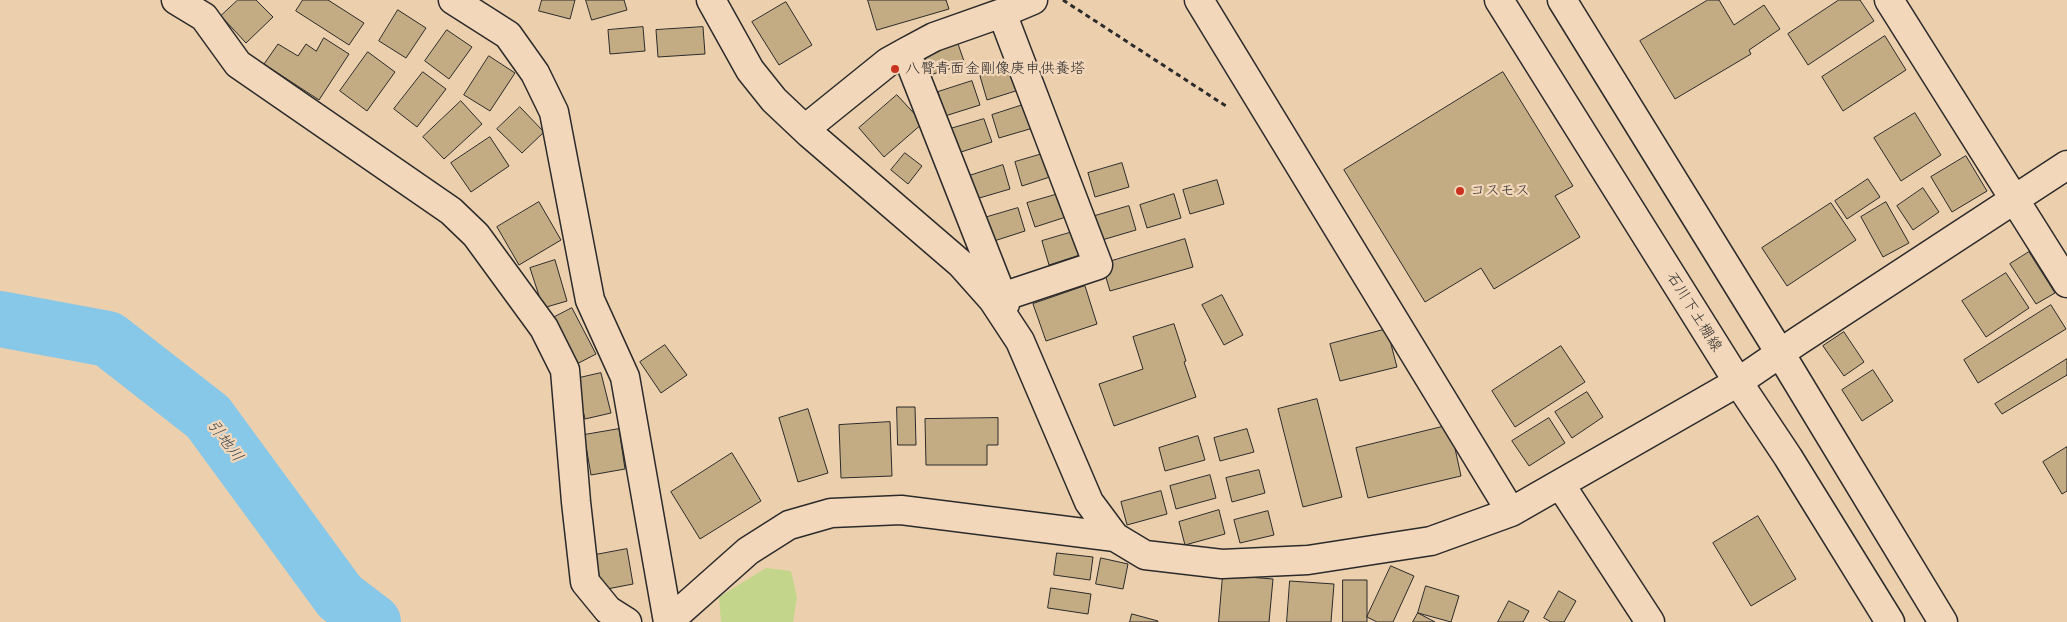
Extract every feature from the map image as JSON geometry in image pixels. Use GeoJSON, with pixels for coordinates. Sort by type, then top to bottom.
{"type":"FeatureCollection","features":[{"type":"Feature","properties":{"kind":"street"},"geometry":{"type":"LineString","coordinates":[[176,0],[204,17],[238,64],[450,211],[476,235],[522,297],[544,328],[565,370],[585,582],[608,610],[627,622]]}},
{"type":"Feature","properties":{"kind":"street"},"geometry":{"type":"LineString","coordinates":[[453,0],[508,35],[535,73],[554,112],[590,300],[625,377],[668,622]]}},
{"type":"Feature","properties":{"kind":"street"},"geometry":{"type":"LineString","coordinates":[[711,0],[750,70],[774,100],[961,264],[993,300],[1020,341]]}},
{"type":"Feature","properties":{"kind":"street"},"geometry":{"type":"LineString","coordinates":[[805,129],[888,62],[934,37],[1033,0]]}},
{"type":"Feature","properties":{"kind":"street"},"geometry":{"type":"LineString","coordinates":[[1199,0],[1511,512]]}},
{"type":"Feature","properties":{"kind":"street","name":"石川下土棚線"},"geometry":{"type":"LineString","coordinates":[[1499,0],[1890,622]]}},
{"type":"Feature","properties":{"kind":"street"},"geometry":{"type":"LineString","coordinates":[[1562,0],[1780,353],[1942,622]]}},
{"type":"Feature","properties":{"kind":"street"},"geometry":{"type":"LineString","coordinates":[[1889,0],[2067,284]]}},
{"type":"Feature","properties":{"kind":"street"},"geometry":{"type":"LineString","coordinates":[[1002,13],[1098,265],[1002,298]]}},
{"type":"Feature","properties":{"kind":"street"},"geometry":{"type":"LineString","coordinates":[[906,52],[1002,298],[1089,502],[1115,537],[1144,555],[1212,563],[1308,560],[1431,541],[1511,512],[1738,382],[2067,165]]}},
{"type":"Feature","properties":{"kind":"street"},"geometry":{"type":"LineString","coordinates":[[1560,484],[1650,622]]}},
{"type":"Feature","properties":{"kind":"street"},"geometry":{"type":"LineString","coordinates":[[668,622],[748,551],[789,525],[831,512],[901,510],[1115,537]]}},
{"type":"Feature","properties":{"kind":"path"},"geometry":{"type":"LineString","coordinates":[[1063,0],[1231,110]]}},
{"type":"Feature","properties":{"kind":"green space"},"geometry":{"type":"Polygon","coordinates":[[[766,568],[791,571],[797,597],[793,622],[721,622],[719,597],[766,568]]]}},
{"type":"Feature","properties":{"kind":"building"},"geometry":{"type":"Polygon","coordinates":[[[238,0],[256,0],[273,17],[246,43],[221,16],[238,0]]]}},
{"type":"Feature","properties":{"kind":"building"},"geometry":{"type":"Polygon","coordinates":[[[303,0],[328,0],[364,23],[349,45],[296,11],[303,0]]]}},
{"type":"Feature","properties":{"kind":"building"},"geometry":{"type":"Polygon","coordinates":[[[542,0],[575,0],[570,19],[539,11],[542,0]]]}},
{"type":"Feature","properties":{"kind":"building"},"geometry":{"type":"Polygon","coordinates":[[[586,0],[624,0],[627,10],[592,20],[586,0]]]}},
{"type":"Feature","properties":{"kind":"building"},"geometry":{"type":"Polygon","coordinates":[[[868,0],[946,0],[949,9],[877,30],[868,0]]]}},
{"type":"Feature","properties":{"kind":"building"},"geometry":{"type":"Polygon","coordinates":[[[1708,0],[1719,0],[1734,25],[1764,5],[1780,29],[1749,50],[1751,54],[1675,99],[1640,41],[1708,0]]]}},
{"type":"Feature","properties":{"kind":"building"},"geometry":{"type":"Polygon","coordinates":[[[1839,0],[1860,0],[1874,21],[1808,65],[1788,34],[1839,0]]]}},
{"type":"Feature","properties":{"kind":"building"},"geometry":{"type":"Polygon","coordinates":[[[786,2],[812,45],[779,65],[752,22],[786,2]]]}},
{"type":"Feature","properties":{"kind":"building"},"geometry":{"type":"Polygon","coordinates":[[[398,10],[426,28],[406,58],[379,41],[398,10]]]}},
{"type":"Feature","properties":{"kind":"building"},"geometry":{"type":"Polygon","coordinates":[[[643,27],[645,51],[610,54],[608,30],[643,27]]]}},
{"type":"Feature","properties":{"kind":"building"},"geometry":{"type":"Polygon","coordinates":[[[703,27],[705,54],[658,57],[656,30],[703,27]]]}},
{"type":"Feature","properties":{"kind":"building"},"geometry":{"type":"Polygon","coordinates":[[[447,30],[472,47],[449,79],[425,61],[447,30]]]}},
{"type":"Feature","properties":{"kind":"building"},"geometry":{"type":"Polygon","coordinates":[[[1885,36],[1906,70],[1843,111],[1822,77],[1885,36]]]}},
{"type":"Feature","properties":{"kind":"building"},"geometry":{"type":"Polygon","coordinates":[[[324,38],[349,54],[319,100],[264,64],[278,44],[298,56],[306,44],[316,51],[324,38]]]}},
{"type":"Feature","properties":{"kind":"building"},"geometry":{"type":"Polygon","coordinates":[[[957,41],[965,64],[930,75],[923,51],[957,41]]]}},
{"type":"Feature","properties":{"kind":"building"},"geometry":{"type":"Polygon","coordinates":[[[368,52],[395,72],[367,111],[340,91],[368,52]]]}},
{"type":"Feature","properties":{"kind":"building"},"geometry":{"type":"Polygon","coordinates":[[[489,56],[515,73],[490,111],[464,95],[489,56]]]}},
{"type":"Feature","properties":{"kind":"building"},"geometry":{"type":"Polygon","coordinates":[[[1014,66],[1022,89],[987,100],[980,76],[1014,66]]]}},
{"type":"Feature","properties":{"kind":"building"},"geometry":{"type":"Polygon","coordinates":[[[423,72],[446,89],[417,127],[394,109],[423,72]]]}},
{"type":"Feature","properties":{"kind":"building","name":"コスモス"},"geometry":{"type":"Polygon","coordinates":[[[1503,72],[1573,186],[1555,196],[1580,237],[1494,289],[1481,268],[1425,302],[1344,170],[1503,72]]]}},
{"type":"Feature","properties":{"kind":"building"},"geometry":{"type":"Polygon","coordinates":[[[972,81],[980,105],[945,116],[938,92],[972,81]]]}},
{"type":"Feature","properties":{"kind":"building"},"geometry":{"type":"Polygon","coordinates":[[[897,95],[923,123],[884,157],[859,128],[897,95]]]}},
{"type":"Feature","properties":{"kind":"building"},"geometry":{"type":"Polygon","coordinates":[[[461,101],[482,124],[444,159],[423,137],[461,101]]]}},
{"type":"Feature","properties":{"kind":"building"},"geometry":{"type":"Polygon","coordinates":[[[1026,104],[1033,128],[999,138],[992,115],[1026,104]]]}},
{"type":"Feature","properties":{"kind":"building"},"geometry":{"type":"Polygon","coordinates":[[[520,107],[544,132],[522,153],[497,129],[520,107]]]}},
{"type":"Feature","properties":{"kind":"building"},"geometry":{"type":"Polygon","coordinates":[[[1915,113],[1941,155],[1901,181],[1874,138],[1915,113]]]}},
{"type":"Feature","properties":{"kind":"building"},"geometry":{"type":"Polygon","coordinates":[[[984,119],[992,142],[958,153],[950,129],[984,119]]]}},
{"type":"Feature","properties":{"kind":"building"},"geometry":{"type":"Polygon","coordinates":[[[490,137],[509,166],[471,192],[451,163],[490,137]]]}},
{"type":"Feature","properties":{"kind":"building"},"geometry":{"type":"Polygon","coordinates":[[[1049,152],[1056,175],[1022,186],[1015,162],[1049,152]]]}},
{"type":"Feature","properties":{"kind":"building"},"geometry":{"type":"Polygon","coordinates":[[[905,153],[922,166],[908,184],[891,170],[905,153]]]}},
{"type":"Feature","properties":{"kind":"building"},"geometry":{"type":"Polygon","coordinates":[[[1966,156],[1987,191],[1952,212],[1931,177],[1966,156]]]}},
{"type":"Feature","properties":{"kind":"building"},"geometry":{"type":"Polygon","coordinates":[[[1122,163],[1129,187],[1095,197],[1088,173],[1122,163]]]}},
{"type":"Feature","properties":{"kind":"building"},"geometry":{"type":"Polygon","coordinates":[[[1003,165],[1010,189],[976,199],[969,176],[1003,165]]]}},
{"type":"Feature","properties":{"kind":"building"},"geometry":{"type":"Polygon","coordinates":[[[1868,179],[1880,197],[1847,219],[1835,201],[1868,179]]]}},
{"type":"Feature","properties":{"kind":"building"},"geometry":{"type":"Polygon","coordinates":[[[1217,180],[1224,204],[1190,214],[1183,190],[1217,180]]]}},
{"type":"Feature","properties":{"kind":"building"},"geometry":{"type":"Polygon","coordinates":[[[1923,188],[1939,212],[1913,230],[1897,206],[1923,188]]]}},
{"type":"Feature","properties":{"kind":"building"},"geometry":{"type":"Polygon","coordinates":[[[1062,193],[1069,216],[1035,227],[1027,203],[1062,193]]]}},
{"type":"Feature","properties":{"kind":"building"},"geometry":{"type":"Polygon","coordinates":[[[1174,194],[1181,218],[1147,228],[1140,205],[1174,194]]]}},
{"type":"Feature","properties":{"kind":"building"},"geometry":{"type":"Polygon","coordinates":[[[539,202],[561,240],[519,265],[497,227],[539,202]]]}},
{"type":"Feature","properties":{"kind":"building"},"geometry":{"type":"Polygon","coordinates":[[[1886,202],[1909,243],[1883,257],[1861,217],[1886,202]]]}},
{"type":"Feature","properties":{"kind":"building"},"geometry":{"type":"Polygon","coordinates":[[[1831,203],[1856,240],[1787,286],[1762,248],[1831,203]]]}},
{"type":"Feature","properties":{"kind":"building"},"geometry":{"type":"Polygon","coordinates":[[[1129,206],[1136,230],[1102,240],[1095,216],[1129,206]]]}},
{"type":"Feature","properties":{"kind":"building"},"geometry":{"type":"Polygon","coordinates":[[[1018,208],[1025,231],[991,242],[984,218],[1018,208]]]}},
{"type":"Feature","properties":{"kind":"building"},"geometry":{"type":"Polygon","coordinates":[[[1076,231],[1083,254],[1049,265],[1042,241],[1076,231]]]}},
{"type":"Feature","properties":{"kind":"building"},"geometry":{"type":"Polygon","coordinates":[[[1185,239],[1193,267],[1110,291],[1102,264],[1185,239]]]}},
{"type":"Feature","properties":{"kind":"building"},"geometry":{"type":"Polygon","coordinates":[[[2029,252],[2055,293],[2036,304],[2010,264],[2029,252]]]}},
{"type":"Feature","properties":{"kind":"building"},"geometry":{"type":"Polygon","coordinates":[[[555,260],[567,301],[543,308],[530,268],[555,260]]]}},
{"type":"Feature","properties":{"kind":"building"},"geometry":{"type":"Polygon","coordinates":[[[2006,273],[2029,308],[1986,337],[1962,301],[2006,273]]]}},
{"type":"Feature","properties":{"kind":"building"},"geometry":{"type":"Polygon","coordinates":[[[1085,286],[1097,324],[1046,341],[1033,304],[1085,286]]]}},
{"type":"Feature","properties":{"kind":"building"},"geometry":{"type":"Polygon","coordinates":[[[1222,295],[1243,335],[1224,345],[1202,305],[1222,295]]]}},
{"type":"Feature","properties":{"kind":"building"},"geometry":{"type":"Polygon","coordinates":[[[2051,305],[2066,329],[1978,383],[1964,360],[2051,305]]]}},
{"type":"Feature","properties":{"kind":"building"},"geometry":{"type":"Polygon","coordinates":[[[572,308],[596,354],[573,366],[549,320],[572,308]]]}},
{"type":"Feature","properties":{"kind":"building"},"geometry":{"type":"Polygon","coordinates":[[[1174,324],[1196,397],[1114,426],[1099,384],[1143,369],[1133,337],[1174,324]]]}},
{"type":"Feature","properties":{"kind":"building"},"geometry":{"type":"Polygon","coordinates":[[[1387,329],[1397,367],[1340,381],[1330,344],[1387,329]]]}},
{"type":"Feature","properties":{"kind":"building"},"geometry":{"type":"Polygon","coordinates":[[[1844,332],[1864,362],[1844,376],[1823,346],[1844,332]]]}},
{"type":"Feature","properties":{"kind":"building"},"geometry":{"type":"Polygon","coordinates":[[[665,345],[687,375],[661,393],[640,362],[665,345]]]}},
{"type":"Feature","properties":{"kind":"building"},"geometry":{"type":"Polygon","coordinates":[[[1561,346],[1585,382],[1515,427],[1492,391],[1561,346]]]}},
{"type":"Feature","properties":{"kind":"building"},"geometry":{"type":"Polygon","coordinates":[[[2067,359],[2067,375],[2002,414],[1995,404],[2067,359]]]}},
{"type":"Feature","properties":{"kind":"building"},"geometry":{"type":"Polygon","coordinates":[[[1873,370],[1893,401],[1862,421],[1842,390],[1873,370]]]}},
{"type":"Feature","properties":{"kind":"building"},"geometry":{"type":"Polygon","coordinates":[[[601,373],[611,413],[585,419],[575,379],[601,373]]]}},
{"type":"Feature","properties":{"kind":"building"},"geometry":{"type":"Polygon","coordinates":[[[1587,392],[1603,417],[1572,438],[1555,412],[1587,392]]]}},
{"type":"Feature","properties":{"kind":"building"},"geometry":{"type":"Polygon","coordinates":[[[1317,399],[1342,497],[1303,507],[1278,409],[1317,399]]]}},
{"type":"Feature","properties":{"kind":"building"},"geometry":{"type":"Polygon","coordinates":[[[897,407],[915,407],[916,445],[898,445],[897,407]]]}},
{"type":"Feature","properties":{"kind":"building"},"geometry":{"type":"Polygon","coordinates":[[[808,409],[828,473],[798,482],[779,418],[808,409]]]}},
{"type":"Feature","properties":{"kind":"building"},"geometry":{"type":"Polygon","coordinates":[[[998,418],[998,445],[987,445],[987,465],[926,465],[925,419],[998,418]]]}},
{"type":"Feature","properties":{"kind":"building"},"geometry":{"type":"Polygon","coordinates":[[[1549,418],[1565,443],[1529,466],[1512,441],[1549,418]]]}},
{"type":"Feature","properties":{"kind":"building"},"geometry":{"type":"Polygon","coordinates":[[[890,422],[892,476],[841,478],[839,425],[890,422]]]}},
{"type":"Feature","properties":{"kind":"building"},"geometry":{"type":"Polygon","coordinates":[[[1450,425],[1461,476],[1368,498],[1356,448],[1450,425]]]}},
{"type":"Feature","properties":{"kind":"building"},"geometry":{"type":"Polygon","coordinates":[[[619,429],[625,469],[591,475],[584,435],[619,429]]]}},
{"type":"Feature","properties":{"kind":"building"},"geometry":{"type":"Polygon","coordinates":[[[1247,429],[1254,452],[1220,461],[1214,438],[1247,429]]]}},
{"type":"Feature","properties":{"kind":"building"},"geometry":{"type":"Polygon","coordinates":[[[1198,436],[1205,460],[1165,471],[1159,448],[1198,436]]]}},
{"type":"Feature","properties":{"kind":"building"},"geometry":{"type":"Polygon","coordinates":[[[2067,447],[2067,491],[2062,494],[2043,462],[2067,447]]]}},
{"type":"Feature","properties":{"kind":"building"},"geometry":{"type":"Polygon","coordinates":[[[732,453],[761,501],[700,539],[671,492],[732,453]]]}},
{"type":"Feature","properties":{"kind":"building"},"geometry":{"type":"Polygon","coordinates":[[[1259,470],[1265,493],[1232,502],[1226,478],[1259,470]]]}},
{"type":"Feature","properties":{"kind":"building"},"geometry":{"type":"Polygon","coordinates":[[[1210,475],[1216,498],[1176,509],[1170,486],[1210,475]]]}},
{"type":"Feature","properties":{"kind":"building"},"geometry":{"type":"Polygon","coordinates":[[[1161,491],[1167,514],[1127,525],[1121,502],[1161,491]]]}},
{"type":"Feature","properties":{"kind":"building"},"geometry":{"type":"Polygon","coordinates":[[[1219,510],[1225,534],[1185,545],[1179,522],[1219,510]]]}},
{"type":"Feature","properties":{"kind":"building"},"geometry":{"type":"Polygon","coordinates":[[[1268,511],[1274,535],[1240,543],[1234,520],[1268,511]]]}},
{"type":"Feature","properties":{"kind":"building"},"geometry":{"type":"Polygon","coordinates":[[[1758,516],[1796,579],[1751,606],[1713,543],[1758,516]]]}},
{"type":"Feature","properties":{"kind":"building"},"geometry":{"type":"Polygon","coordinates":[[[627,549],[633,584],[602,590],[595,555],[627,549]]]}},
{"type":"Feature","properties":{"kind":"building"},"geometry":{"type":"Polygon","coordinates":[[[1057,553],[1093,557],[1090,580],[1054,575],[1057,553]]]}},
{"type":"Feature","properties":{"kind":"building"},"geometry":{"type":"Polygon","coordinates":[[[1101,558],[1128,564],[1123,589],[1096,584],[1101,558]]]}},
{"type":"Feature","properties":{"kind":"building"},"geometry":{"type":"Polygon","coordinates":[[[1391,566],[1414,576],[1393,622],[1377,622],[1367,617],[1391,566]]]}},
{"type":"Feature","properties":{"kind":"building"},"geometry":{"type":"Polygon","coordinates":[[[1223,575],[1273,579],[1269,622],[1219,622],[1223,575]]]}},
{"type":"Feature","properties":{"kind":"building"},"geometry":{"type":"Polygon","coordinates":[[[1343,580],[1367,580],[1367,622],[1343,622],[1343,580]]]}},
{"type":"Feature","properties":{"kind":"building"},"geometry":{"type":"Polygon","coordinates":[[[1290,581],[1334,584],[1331,622],[1287,622],[1290,581]]]}},
{"type":"Feature","properties":{"kind":"building"},"geometry":{"type":"Polygon","coordinates":[[[1426,586],[1459,596],[1451,622],[1418,613],[1426,586]]]}},
{"type":"Feature","properties":{"kind":"building"},"geometry":{"type":"Polygon","coordinates":[[[1051,588],[1091,594],[1088,614],[1048,608],[1051,588]]]}},
{"type":"Feature","properties":{"kind":"building"},"geometry":{"type":"Polygon","coordinates":[[[1559,591],[1576,601],[1564,622],[1551,622],[1544,618],[1559,591]]]}},
{"type":"Feature","properties":{"kind":"building"},"geometry":{"type":"Polygon","coordinates":[[[1509,601],[1529,611],[1523,622],[1498,622],[1509,601]]]}},
{"type":"Feature","properties":{"kind":"building"},"geometry":{"type":"Polygon","coordinates":[[[1418,613],[1435,622],[1413,622],[1418,613]]]}},
{"type":"Feature","properties":{"kind":"building"},"geometry":{"type":"Polygon","coordinates":[[[1132,614],[1158,621],[1158,622],[1130,622],[1132,614]]]}},
{"type":"Feature","properties":{"kind":"waterway","name":"引地川"},"geometry":{"type":"LineString","coordinates":[[0,319],[108,339],[208,417],[340,597],[373,622]]}},
{"type":"Feature","properties":{"kind":"place","name":"八臀青面金剛像庚申供養塔"},"geometry":{"type":"Point","coordinates":[895,69]}},
{"type":"Feature","properties":{"kind":"place","name":"コスモス"},"geometry":{"type":"Point","coordinates":[1460,191]}}]}
